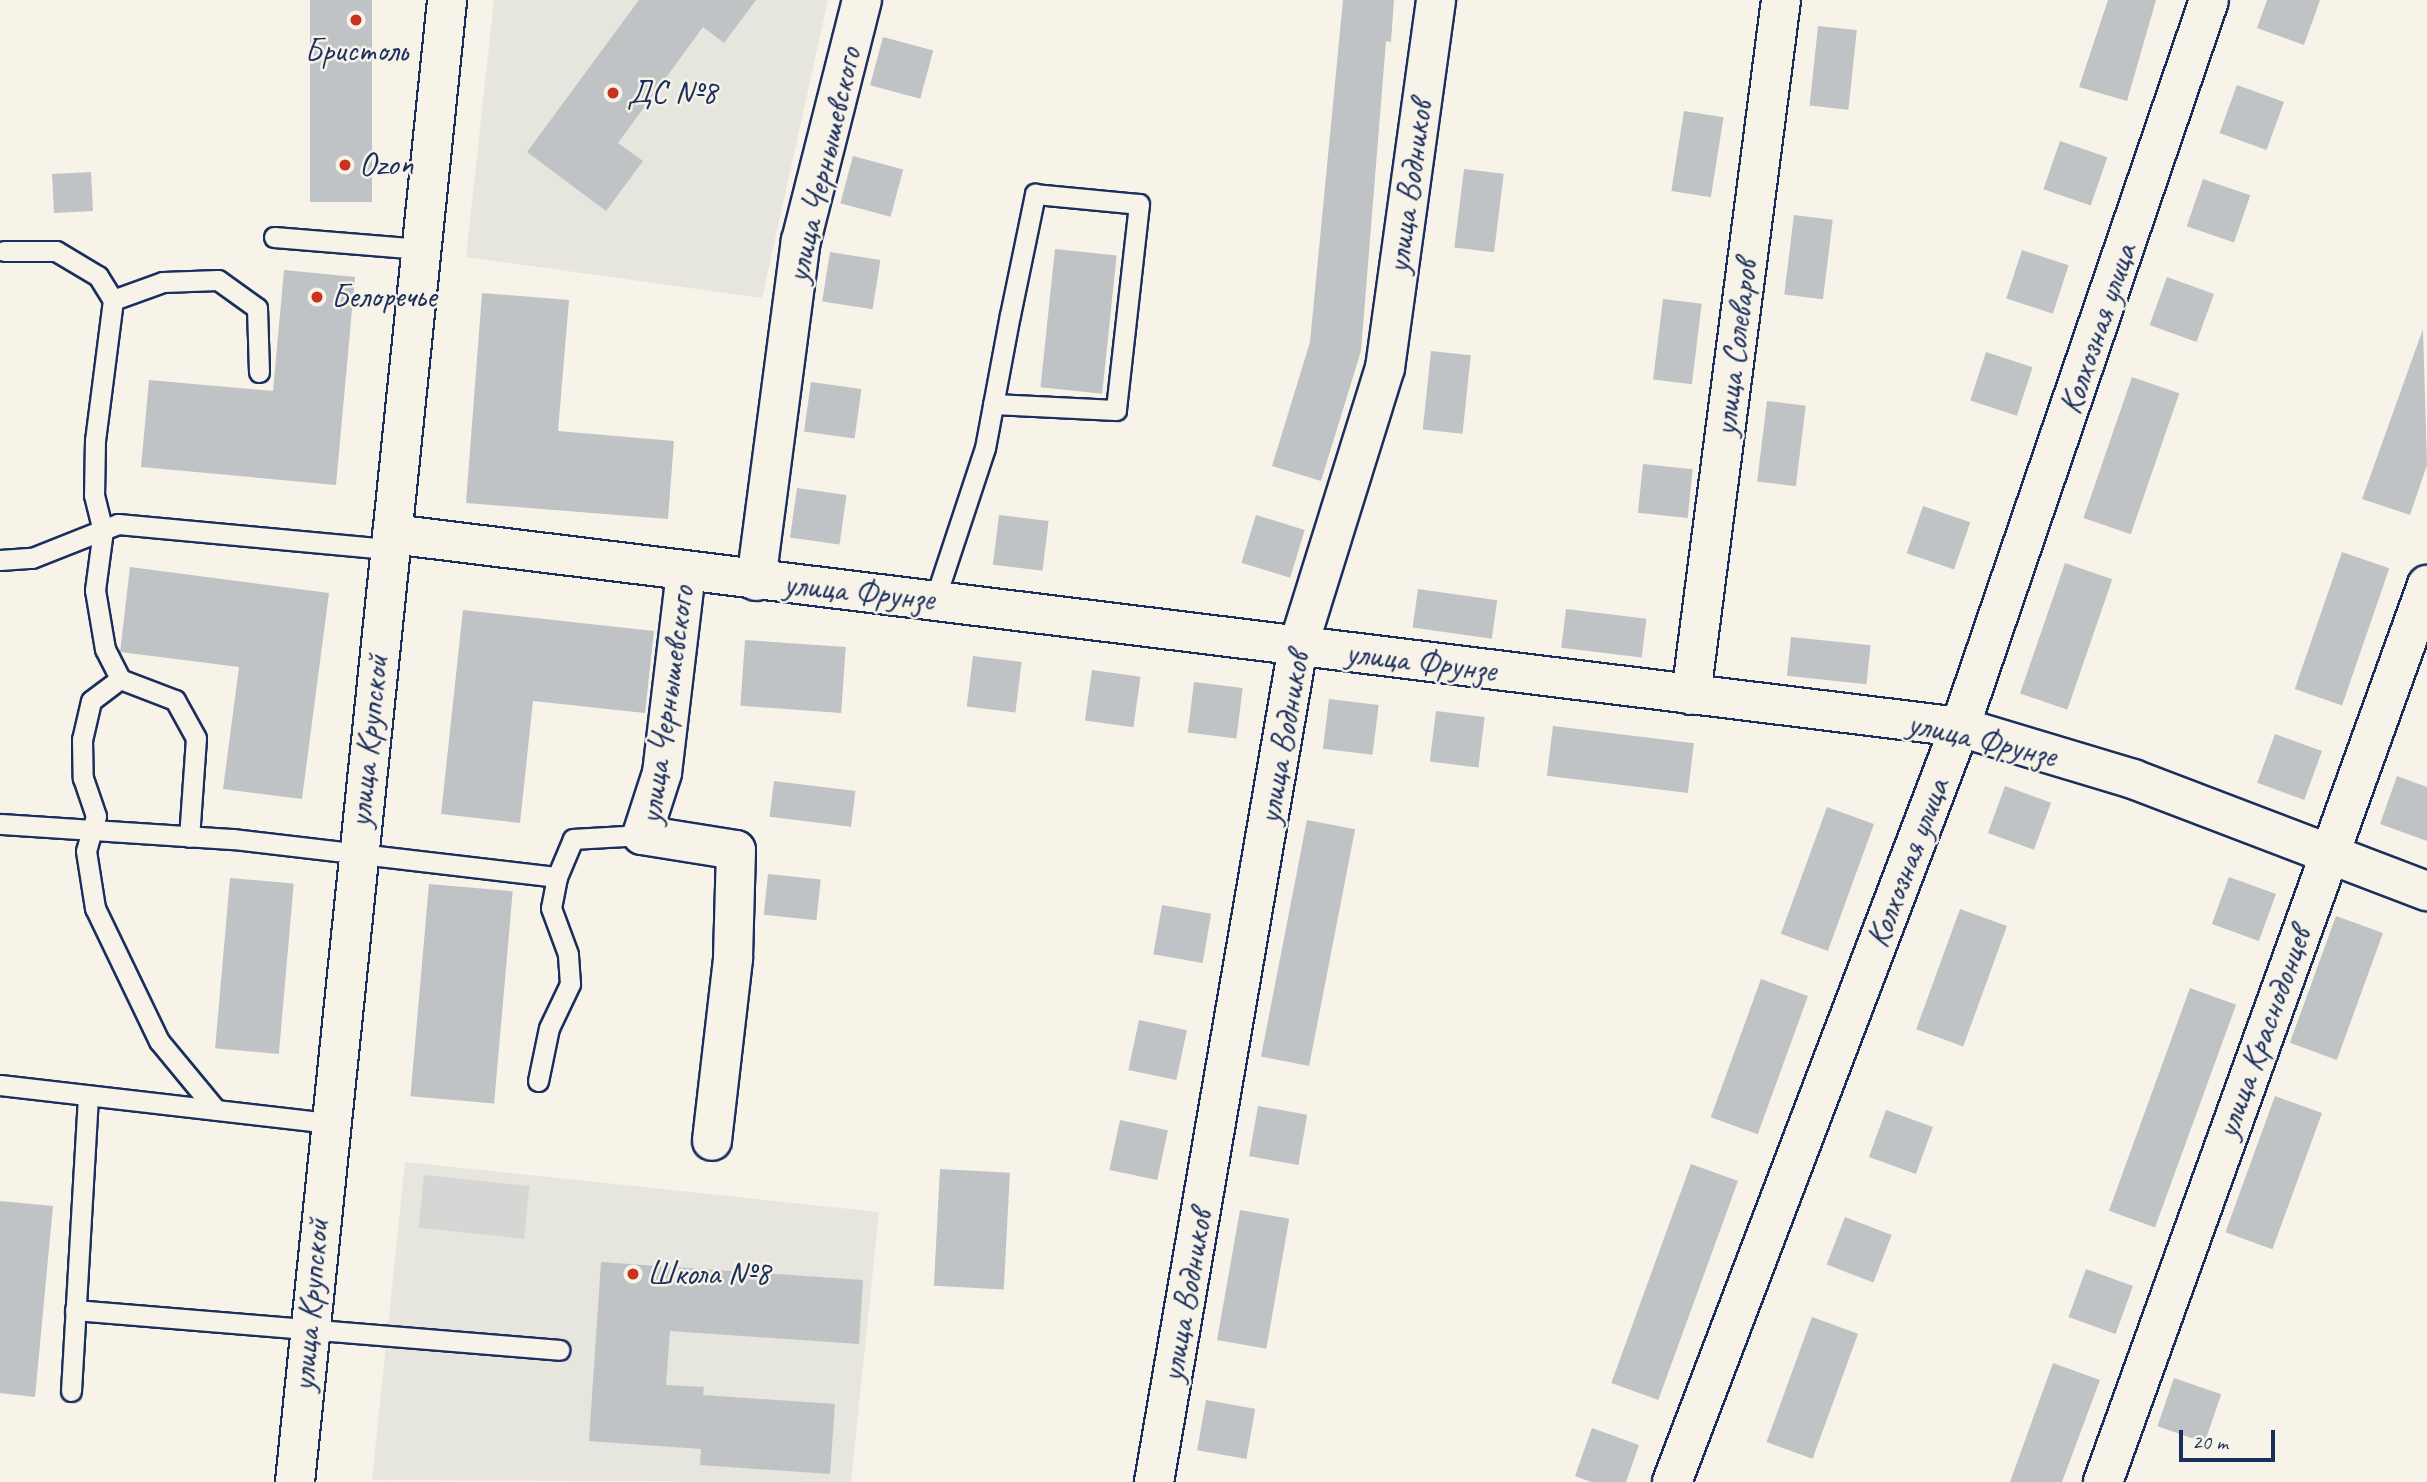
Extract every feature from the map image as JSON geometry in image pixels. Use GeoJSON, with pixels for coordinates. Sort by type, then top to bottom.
{"type":"FeatureCollection","features":[{"type":"Feature","properties":{"kind":"street","name":"улица Крупской"},"geometry":{"type":"LineString","coordinates":[[295,1482],[328,1123],[447,0]]}},
{"type":"Feature","properties":{"kind":"street","name":"улица Чернышевского"},"geometry":{"type":"LineString","coordinates":[[756,581],[801,241],[862,0]]}},
{"type":"Feature","properties":{"kind":"street","name":"улица Водников"},"geometry":{"type":"LineString","coordinates":[[1154,1482],[1298,647],[1385,368],[1436,0]]}},
{"type":"Feature","properties":{"kind":"street","name":"улица Солеваров"},"geometry":{"type":"LineString","coordinates":[[1691,695],[1781,0]]}},
{"type":"Feature","properties":{"kind":"street","name":"Колхозная улица"},"geometry":{"type":"LineString","coordinates":[[1672,1482],[1960,727],[2209,0]]}},
{"type":"Feature","properties":{"kind":"street","name":"улица Фрунзе"},"geometry":{"type":"LineString","coordinates":[[391,541],[935,599],[1298,647],[1960,727],[2133,779],[2427,891]]}},
{"type":"Feature","properties":{"kind":"street","name":"улица Чернышевского"},"geometry":{"type":"LineString","coordinates":[[686,572],[662,773],[642,835],[736,850],[733,958],[712,1141]]}},
{"type":"Feature","properties":{"kind":"street","name":"улица Краснодонцев"},"geometry":{"type":"LineString","coordinates":[[2103,1482],[2427,585]]}},
{"type":"Feature","properties":{"kind":"lane"},"geometry":{"type":"LineString","coordinates":[[935,599],[985,449],[993,404],[1035,194],[1139,204],[1116,410],[993,404]]}},
{"type":"Feature","properties":{"kind":"lane"},"geometry":{"type":"LineString","coordinates":[[274,237],[421,249]]}},
{"type":"Feature","properties":{"kind":"lane"},"geometry":{"type":"LineString","coordinates":[[4,251],[55,251],[98,276],[113,300],[95,440],[94,495],[103,530],[95,590],[105,649],[120,679],[175,700],[196,738],[189,837]]}},
{"type":"Feature","properties":{"kind":"lane"},"geometry":{"type":"LineString","coordinates":[[113,300],[163,282],[218,280],[257,309],[259,372]]}},
{"type":"Feature","properties":{"kind":"lane"},"geometry":{"type":"LineString","coordinates":[[0,560],[32,558],[118,524],[391,541]]}},
{"type":"Feature","properties":{"kind":"lane"},"geometry":{"type":"LineString","coordinates":[[120,679],[91,701],[82,739],[83,778],[96,816],[86,851],[95,908],[159,1041],[216,1110]]}},
{"type":"Feature","properties":{"kind":"lane"},"geometry":{"type":"LineString","coordinates":[[2,819],[91,833],[189,837],[557,877]]}},
{"type":"Feature","properties":{"kind":"lane"},"geometry":{"type":"LineString","coordinates":[[538,1081],[549,1028],[570,984],[568,954],[551,908],[557,877],[573,839],[642,835]]}},
{"type":"Feature","properties":{"kind":"lane"},"geometry":{"type":"LineString","coordinates":[[0,1086],[328,1123]]}},
{"type":"Feature","properties":{"kind":"lane"},"geometry":{"type":"LineString","coordinates":[[71,1391],[88,1096]]}},
{"type":"Feature","properties":{"kind":"lane"},"geometry":{"type":"LineString","coordinates":[[75,1310],[559,1350]]}},
{"type":"Feature","properties":{"kind":"shaded area"},"geometry":{"type":"Polygon","coordinates":[[[494,0],[828,0],[762,298],[466,257],[494,0]]]}},
{"type":"Feature","properties":{"kind":"shaded area","name":"Школа №8"},"geometry":{"type":"Polygon","coordinates":[[[405,1162],[879,1212],[851,1482],[372,1480],[405,1162]]]}},
{"type":"Feature","properties":{"kind":"shaded area"},"geometry":{"type":"Polygon","coordinates":[[[424,1175],[529,1186],[524,1239],[418,1228],[424,1175]]]}},
{"type":"Feature","properties":{"kind":"building"},"geometry":{"type":"Polygon","coordinates":[[[310,0],[372,0],[372,202],[310,202],[310,0]]]}},
{"type":"Feature","properties":{"kind":"building","name":"ДС №8"},"geometry":{"type":"Polygon","coordinates":[[[639,0],[756,0],[724,43],[703,27],[618,143],[643,161],[606,211],[527,152],[639,0]]]}},
{"type":"Feature","properties":{"kind":"building"},"geometry":{"type":"Polygon","coordinates":[[[1343,0],[1394,0],[1391,42],[1386,41],[1361,351],[1321,481],[1272,466],[1310,342],[1343,0]]]}},
{"type":"Feature","properties":{"kind":"building"},"geometry":{"type":"Polygon","coordinates":[[[2108,0],[2156,0],[2127,101],[2079,87],[2108,0]]]}},
{"type":"Feature","properties":{"kind":"building"},"geometry":{"type":"Polygon","coordinates":[[[2267,0],[2320,0],[2304,45],[2257,28],[2267,0]]]}},
{"type":"Feature","properties":{"kind":"building"},"geometry":{"type":"Polygon","coordinates":[[[1818,26],[1857,30],[1848,110],[1810,106],[1818,26]]]}},
{"type":"Feature","properties":{"kind":"building"},"geometry":{"type":"Polygon","coordinates":[[[883,37],[933,50],[920,99],[870,85],[883,37]]]}},
{"type":"Feature","properties":{"kind":"building"},"geometry":{"type":"Polygon","coordinates":[[[2237,85],[2284,102],[2267,150],[2220,133],[2237,85]]]}},
{"type":"Feature","properties":{"kind":"building"},"geometry":{"type":"Polygon","coordinates":[[[1684,111],[1724,117],[1711,197],[1671,191],[1684,111]]]}},
{"type":"Feature","properties":{"kind":"building"},"geometry":{"type":"Polygon","coordinates":[[[2060,141],[2107,157],[2091,205],[2043,189],[2060,141]]]}},
{"type":"Feature","properties":{"kind":"building"},"geometry":{"type":"Polygon","coordinates":[[[853,156],[903,169],[891,217],[840,203],[853,156]]]}},
{"type":"Feature","properties":{"kind":"building"},"geometry":{"type":"Polygon","coordinates":[[[1464,169],[1504,174],[1494,252],[1454,247],[1464,169]]]}},
{"type":"Feature","properties":{"kind":"building"},"geometry":{"type":"Polygon","coordinates":[[[91,172],[93,211],[54,213],[52,174],[91,172]]]}},
{"type":"Feature","properties":{"kind":"building"},"geometry":{"type":"Polygon","coordinates":[[[2203,179],[2250,195],[2234,243],[2187,226],[2203,179]]]}},
{"type":"Feature","properties":{"kind":"building"},"geometry":{"type":"Polygon","coordinates":[[[1794,215],[1833,220],[1823,299],[1784,294],[1794,215]]]}},
{"type":"Feature","properties":{"kind":"building"},"geometry":{"type":"Polygon","coordinates":[[[1055,249],[1117,255],[1102,394],[1040,387],[1055,249]]]}},
{"type":"Feature","properties":{"kind":"building"},"geometry":{"type":"Polygon","coordinates":[[[2022,250],[2069,265],[2053,314],[2006,299],[2022,250]]]}},
{"type":"Feature","properties":{"kind":"building"},"geometry":{"type":"Polygon","coordinates":[[[830,252],[880,260],[873,309],[822,301],[830,252]]]}},
{"type":"Feature","properties":{"kind":"building"},"geometry":{"type":"Polygon","coordinates":[[[284,270],[355,277],[336,485],[141,467],[149,380],[273,391],[284,270]]]}},
{"type":"Feature","properties":{"kind":"building"},"geometry":{"type":"Polygon","coordinates":[[[2167,277],[2214,294],[2197,342],[2150,325],[2167,277]]]}},
{"type":"Feature","properties":{"kind":"building"},"geometry":{"type":"Polygon","coordinates":[[[482,293],[569,300],[558,431],[674,441],[668,519],[466,503],[482,293]]]}},
{"type":"Feature","properties":{"kind":"building"},"geometry":{"type":"Polygon","coordinates":[[[1663,299],[1702,304],[1692,384],[1653,379],[1663,299]]]}},
{"type":"Feature","properties":{"kind":"building"},"geometry":{"type":"Polygon","coordinates":[[[2423,329],[2427,465],[2410,515],[2362,499],[2423,329]]]}},
{"type":"Feature","properties":{"kind":"building"},"geometry":{"type":"Polygon","coordinates":[[[1431,351],[1471,355],[1463,434],[1423,430],[1431,351]]]}},
{"type":"Feature","properties":{"kind":"building"},"geometry":{"type":"Polygon","coordinates":[[[1986,352],[2033,367],[2017,416],[1970,401],[1986,352]]]}},
{"type":"Feature","properties":{"kind":"building"},"geometry":{"type":"Polygon","coordinates":[[[2132,377],[2179,393],[2131,534],[2083,518],[2132,377]]]}},
{"type":"Feature","properties":{"kind":"building"},"geometry":{"type":"Polygon","coordinates":[[[811,382],[862,389],[855,439],[804,432],[811,382]]]}},
{"type":"Feature","properties":{"kind":"building"},"geometry":{"type":"Polygon","coordinates":[[[1767,401],[1806,406],[1796,486],[1757,481],[1767,401]]]}},
{"type":"Feature","properties":{"kind":"building"},"geometry":{"type":"Polygon","coordinates":[[[1643,464],[1693,469],[1688,518],[1638,513],[1643,464]]]}},
{"type":"Feature","properties":{"kind":"building"},"geometry":{"type":"Polygon","coordinates":[[[797,488],[847,495],[840,544],[790,538],[797,488]]]}},
{"type":"Feature","properties":{"kind":"building"},"geometry":{"type":"Polygon","coordinates":[[[1923,506],[1970,522],[1954,570],[1907,553],[1923,506]]]}},
{"type":"Feature","properties":{"kind":"building"},"geometry":{"type":"Polygon","coordinates":[[[999,515],[1049,521],[1043,571],[993,565],[999,515]]]}},
{"type":"Feature","properties":{"kind":"building"},"geometry":{"type":"Polygon","coordinates":[[[1256,515],[1305,530],[1290,578],[1241,563],[1256,515]]]}},
{"type":"Feature","properties":{"kind":"building"},"geometry":{"type":"Polygon","coordinates":[[[2342,552],[2389,568],[2342,705],[2295,689],[2342,552]]]}},
{"type":"Feature","properties":{"kind":"building"},"geometry":{"type":"Polygon","coordinates":[[[2065,563],[2112,579],[2067,710],[2020,693],[2065,563]]]}},
{"type":"Feature","properties":{"kind":"building"},"geometry":{"type":"Polygon","coordinates":[[[130,567],[329,593],[302,799],[223,789],[239,667],[120,652],[130,567]]]}},
{"type":"Feature","properties":{"kind":"building"},"geometry":{"type":"Polygon","coordinates":[[[1418,589],[1497,600],[1492,639],[1413,628],[1418,589]]]}},
{"type":"Feature","properties":{"kind":"building"},"geometry":{"type":"Polygon","coordinates":[[[1566,609],[1646,619],[1642,658],[1561,648],[1566,609]]]}},
{"type":"Feature","properties":{"kind":"building"},"geometry":{"type":"Polygon","coordinates":[[[463,610],[654,631],[645,713],[533,701],[520,823],[441,814],[463,610]]]}},
{"type":"Feature","properties":{"kind":"building"},"geometry":{"type":"Polygon","coordinates":[[[1791,637],[1871,645],[1866,684],[1787,676],[1791,637]]]}},
{"type":"Feature","properties":{"kind":"building"},"geometry":{"type":"Polygon","coordinates":[[[745,640],[846,647],[841,713],[740,706],[745,640]]]}},
{"type":"Feature","properties":{"kind":"building"},"geometry":{"type":"Polygon","coordinates":[[[973,656],[1022,662],[1015,713],[967,707],[973,656]]]}},
{"type":"Feature","properties":{"kind":"building"},"geometry":{"type":"Polygon","coordinates":[[[1092,670],[1141,677],[1133,727],[1085,721],[1092,670]]]}},
{"type":"Feature","properties":{"kind":"building"},"geometry":{"type":"Polygon","coordinates":[[[1194,682],[1243,688],[1236,739],[1188,733],[1194,682]]]}},
{"type":"Feature","properties":{"kind":"building"},"geometry":{"type":"Polygon","coordinates":[[[1329,699],[1379,705],[1373,755],[1323,749],[1329,699]]]}},
{"type":"Feature","properties":{"kind":"building"},"geometry":{"type":"Polygon","coordinates":[[[1436,711],[1485,717],[1478,768],[1430,762],[1436,711]]]}},
{"type":"Feature","properties":{"kind":"building"},"geometry":{"type":"Polygon","coordinates":[[[1553,726],[1694,743],[1688,793],[1547,776],[1553,726]]]}},
{"type":"Feature","properties":{"kind":"building"},"geometry":{"type":"Polygon","coordinates":[[[2275,734],[2322,751],[2304,800],[2257,783],[2275,734]]]}},
{"type":"Feature","properties":{"kind":"building"},"geometry":{"type":"Polygon","coordinates":[[[2397,776],[2427,787],[2427,841],[2380,824],[2397,776]]]}},
{"type":"Feature","properties":{"kind":"building"},"geometry":{"type":"Polygon","coordinates":[[[774,781],[855,791],[851,827],[770,817],[774,781]]]}},
{"type":"Feature","properties":{"kind":"building"},"geometry":{"type":"Polygon","coordinates":[[[2005,786],[2051,803],[2034,850],[1988,833],[2005,786]]]}},
{"type":"Feature","properties":{"kind":"building"},"geometry":{"type":"Polygon","coordinates":[[[1827,807],[1874,824],[1828,951],[1781,934],[1827,807]]]}},
{"type":"Feature","properties":{"kind":"building"},"geometry":{"type":"Polygon","coordinates":[[[1307,820],[1355,829],[1309,1066],[1261,1057],[1307,820]]]}},
{"type":"Feature","properties":{"kind":"building"},"geometry":{"type":"Polygon","coordinates":[[[768,874],[821,880],[816,920],[764,915],[768,874]]]}},
{"type":"Feature","properties":{"kind":"building"},"geometry":{"type":"Polygon","coordinates":[[[2229,877],[2276,894],[2259,941],[2212,924],[2229,877]]]}},
{"type":"Feature","properties":{"kind":"building"},"geometry":{"type":"Polygon","coordinates":[[[230,878],[294,884],[279,1054],[215,1048],[230,878]]]}},
{"type":"Feature","properties":{"kind":"building"},"geometry":{"type":"Polygon","coordinates":[[[429,884],[513,891],[494,1104],[410,1096],[429,884]]]}},
{"type":"Feature","properties":{"kind":"building"},"geometry":{"type":"Polygon","coordinates":[[[1162,905],[1211,914],[1203,963],[1153,954],[1162,905]]]}},
{"type":"Feature","properties":{"kind":"building"},"geometry":{"type":"Polygon","coordinates":[[[1960,909],[2007,926],[1963,1046],[1916,1029],[1960,909]]]}},
{"type":"Feature","properties":{"kind":"building"},"geometry":{"type":"Polygon","coordinates":[[[2336,916],[2383,933],[2337,1060],[2290,1043],[2336,916]]]}},
{"type":"Feature","properties":{"kind":"building"},"geometry":{"type":"Polygon","coordinates":[[[1761,979],[1808,996],[1758,1134],[1711,1117],[1761,979]]]}},
{"type":"Feature","properties":{"kind":"building"},"geometry":{"type":"Polygon","coordinates":[[[2190,988],[2236,1005],[2155,1227],[2109,1211],[2190,988]]]}},
{"type":"Feature","properties":{"kind":"building"},"geometry":{"type":"Polygon","coordinates":[[[1139,1020],[1187,1030],[1176,1080],[1128,1070],[1139,1020]]]}},
{"type":"Feature","properties":{"kind":"building"},"geometry":{"type":"Polygon","coordinates":[[[2275,1096],[2322,1113],[2272,1249],[2225,1232],[2275,1096]]]}},
{"type":"Feature","properties":{"kind":"building"},"geometry":{"type":"Polygon","coordinates":[[[1258,1106],[1307,1115],[1298,1165],[1249,1156],[1258,1106]]]}},
{"type":"Feature","properties":{"kind":"building"},"geometry":{"type":"Polygon","coordinates":[[[1886,1110],[1933,1127],[1916,1174],[1869,1157],[1886,1110]]]}},
{"type":"Feature","properties":{"kind":"building"},"geometry":{"type":"Polygon","coordinates":[[[1120,1120],[1168,1130],[1157,1180],[1109,1170],[1120,1120]]]}},
{"type":"Feature","properties":{"kind":"building"},"geometry":{"type":"Polygon","coordinates":[[[1691,1164],[1738,1181],[1658,1400],[1611,1383],[1691,1164]]]}},
{"type":"Feature","properties":{"kind":"building"},"geometry":{"type":"Polygon","coordinates":[[[940,1169],[1010,1173],[1004,1290],[934,1286],[940,1169]]]}},
{"type":"Feature","properties":{"kind":"building"},"geometry":{"type":"Polygon","coordinates":[[[0,1201],[53,1206],[35,1397],[0,1393],[0,1201]]]}},
{"type":"Feature","properties":{"kind":"building"},"geometry":{"type":"Polygon","coordinates":[[[1240,1210],[1289,1219],[1266,1349],[1217,1340],[1240,1210]]]}},
{"type":"Feature","properties":{"kind":"building"},"geometry":{"type":"Polygon","coordinates":[[[1845,1217],[1892,1235],[1873,1283],[1827,1265],[1845,1217]]]}},
{"type":"Feature","properties":{"kind":"building"},"geometry":{"type":"Polygon","coordinates":[[[601,1262],[863,1280],[859,1344],[670,1331],[666,1385],[704,1387],[703,1395],[835,1404],[830,1474],[700,1465],[701,1449],[589,1441],[601,1262]]]}},
{"type":"Feature","properties":{"kind":"building"},"geometry":{"type":"Polygon","coordinates":[[[2086,1269],[2133,1286],[2116,1334],[2069,1317],[2086,1269]]]}},
{"type":"Feature","properties":{"kind":"building"},"geometry":{"type":"Polygon","coordinates":[[[1812,1317],[1858,1334],[1813,1459],[1767,1442],[1812,1317]]]}},
{"type":"Feature","properties":{"kind":"building"},"geometry":{"type":"Polygon","coordinates":[[[2053,1363],[2100,1380],[2062,1482],[2010,1482],[2053,1363]]]}},
{"type":"Feature","properties":{"kind":"building"},"geometry":{"type":"Polygon","coordinates":[[[2174,1378],[2221,1394],[2205,1442],[2157,1426],[2174,1378]]]}},
{"type":"Feature","properties":{"kind":"building"},"geometry":{"type":"Polygon","coordinates":[[[1206,1400],[1255,1409],[1246,1459],[1197,1450],[1206,1400]]]}},
{"type":"Feature","properties":{"kind":"building"},"geometry":{"type":"Polygon","coordinates":[[[1592,1428],[1639,1445],[1626,1482],[1591,1482],[1575,1476],[1592,1428]]]}},
{"type":"Feature","properties":{"kind":"place","name":"Бристоль"},"geometry":{"type":"Point","coordinates":[356,20]}},
{"type":"Feature","properties":{"kind":"place","name":"ДС №8"},"geometry":{"type":"Point","coordinates":[613,93]}},
{"type":"Feature","properties":{"kind":"place","name":"Ozon"},"geometry":{"type":"Point","coordinates":[345,165]}},
{"type":"Feature","properties":{"kind":"place","name":"Белоречье"},"geometry":{"type":"Point","coordinates":[317,297]}},
{"type":"Feature","properties":{"kind":"place","name":"Школа №8"},"geometry":{"type":"Point","coordinates":[633,1274]}}]}
